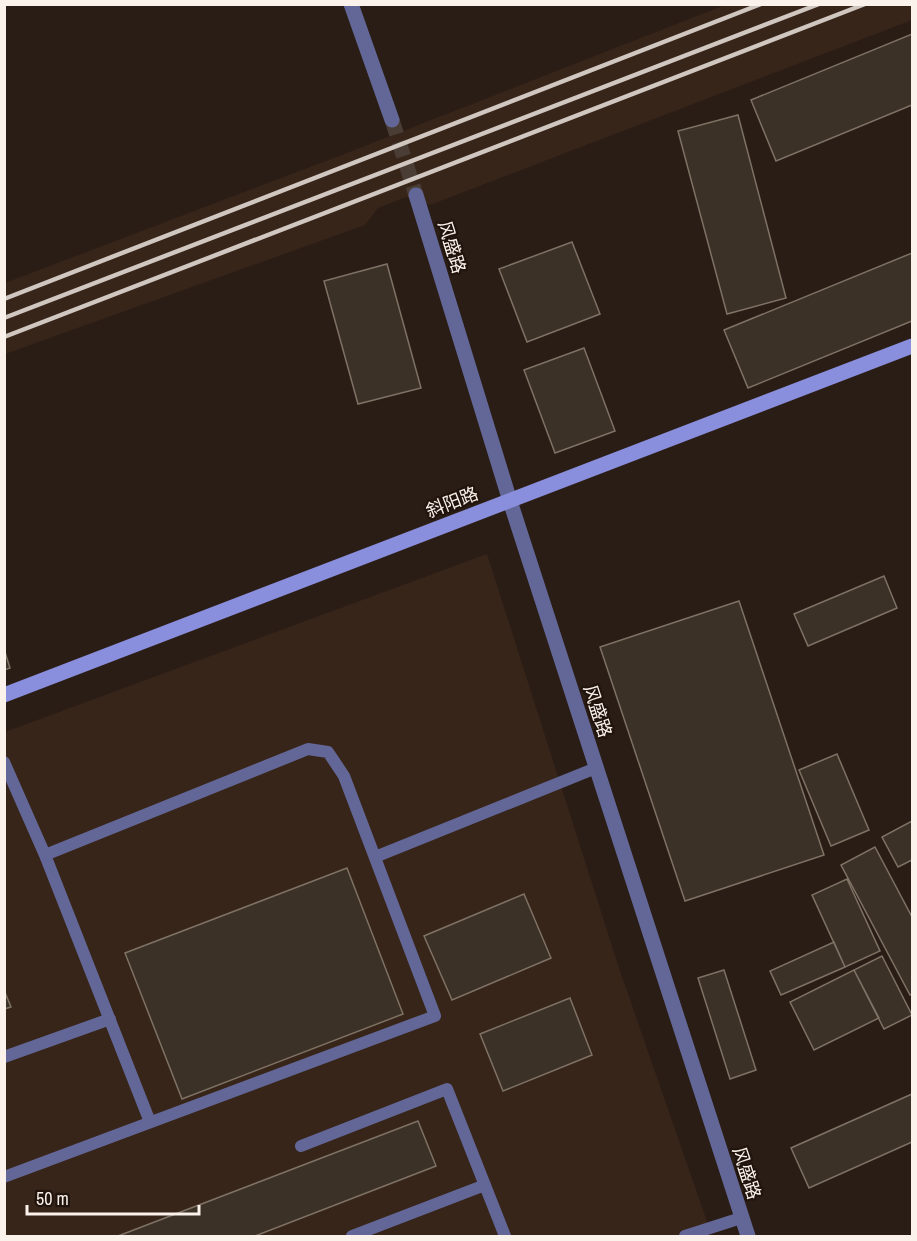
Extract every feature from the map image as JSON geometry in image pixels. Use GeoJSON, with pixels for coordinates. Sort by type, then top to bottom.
{"type":"FeatureCollection","features":[{"type":"Feature","properties":{"kind":"street"},"geometry":{"type":"LineString","coordinates":[[351,4],[392,120]]}},
{"type":"Feature","properties":{"kind":"street","name":"风盛路"},"geometry":{"type":"LineString","coordinates":[[416,195],[510,501],[748,1236]]}},
{"type":"Feature","properties":{"kind":"street","name":"斜阳路"},"geometry":{"type":"LineString","coordinates":[[4,695],[912,346]]}},
{"type":"Feature","properties":{"kind":"lane"},"geometry":{"type":"LineString","coordinates":[[4,1177],[435,1016],[344,776],[328,752],[308,749],[45,855]]}},
{"type":"Feature","properties":{"kind":"lane"},"geometry":{"type":"LineString","coordinates":[[4,762],[45,855],[150,1122]]}},
{"type":"Feature","properties":{"kind":"lane"},"geometry":{"type":"LineString","coordinates":[[375,857],[596,768]]}},
{"type":"Feature","properties":{"kind":"lane"},"geometry":{"type":"LineString","coordinates":[[4,1058],[110,1020]]}},
{"type":"Feature","properties":{"kind":"lane"},"geometry":{"type":"LineString","coordinates":[[301,1146],[447,1089],[505,1236]]}},
{"type":"Feature","properties":{"kind":"lane"},"geometry":{"type":"LineString","coordinates":[[352,1236],[484,1185]]}},
{"type":"Feature","properties":{"kind":"lane"},"geometry":{"type":"LineString","coordinates":[[685,1236],[741,1218]]}},
{"type":"Feature","properties":{"kind":"shaded area"},"geometry":{"type":"Polygon","coordinates":[[[725,5],[912,5],[912,20],[430,205],[406,197],[378,208],[365,225],[5,354],[5,283],[347,153],[725,5]]]}},
{"type":"Feature","properties":{"kind":"shaded area"},"geometry":{"type":"Polygon","coordinates":[[[487,554],[619,968],[712,1236],[5,1236],[5,732],[487,554]]]}},
{"type":"Feature","properties":{"kind":"building"},"geometry":{"type":"Polygon","coordinates":[[[912,34],[912,105],[776,161],[751,100],[912,34]]]}},
{"type":"Feature","properties":{"kind":"building"},"geometry":{"type":"Polygon","coordinates":[[[738,115],[786,298],[727,314],[678,131],[738,115]]]}},
{"type":"Feature","properties":{"kind":"building"},"geometry":{"type":"Polygon","coordinates":[[[572,242],[600,314],[527,342],[499,269],[572,242]]]}},
{"type":"Feature","properties":{"kind":"building"},"geometry":{"type":"Polygon","coordinates":[[[912,253],[912,321],[748,388],[724,330],[912,253]]]}},
{"type":"Feature","properties":{"kind":"building"},"geometry":{"type":"Polygon","coordinates":[[[387,264],[421,388],[358,404],[324,281],[387,264]]]}},
{"type":"Feature","properties":{"kind":"building"},"geometry":{"type":"Polygon","coordinates":[[[584,348],[615,431],[555,453],[524,370],[584,348]]]}},
{"type":"Feature","properties":{"kind":"building"},"geometry":{"type":"Polygon","coordinates":[[[884,576],[897,608],[808,646],[794,614],[884,576]]]}},
{"type":"Feature","properties":{"kind":"building"},"geometry":{"type":"Polygon","coordinates":[[[739,601],[824,855],[685,901],[600,647],[739,601]]]}},
{"type":"Feature","properties":{"kind":"building"},"geometry":{"type":"Polygon","coordinates":[[[4,649],[10,668],[4,670],[4,649]]]}},
{"type":"Feature","properties":{"kind":"building"},"geometry":{"type":"Polygon","coordinates":[[[837,754],[869,830],[831,846],[799,770],[837,754]]]}},
{"type":"Feature","properties":{"kind":"building"},"geometry":{"type":"Polygon","coordinates":[[[912,821],[912,860],[898,867],[882,837],[912,821]]]}},
{"type":"Feature","properties":{"kind":"building"},"geometry":{"type":"Polygon","coordinates":[[[875,847],[912,917],[912,994],[910,995],[841,865],[875,847]]]}},
{"type":"Feature","properties":{"kind":"building"},"geometry":{"type":"Polygon","coordinates":[[[347,868],[403,1014],[182,1099],[125,953],[347,868]]]}},
{"type":"Feature","properties":{"kind":"building"},"geometry":{"type":"Polygon","coordinates":[[[847,879],[880,951],[845,967],[812,895],[847,879]]]}},
{"type":"Feature","properties":{"kind":"building"},"geometry":{"type":"Polygon","coordinates":[[[524,894],[551,958],[452,1000],[424,936],[524,894]]]}},
{"type":"Feature","properties":{"kind":"building"},"geometry":{"type":"Polygon","coordinates":[[[834,942],[845,967],[781,995],[770,971],[834,942]]]}},
{"type":"Feature","properties":{"kind":"building"},"geometry":{"type":"Polygon","coordinates":[[[882,956],[912,1015],[884,1029],[854,970],[882,956]]]}},
{"type":"Feature","properties":{"kind":"building"},"geometry":{"type":"Polygon","coordinates":[[[724,970],[756,1070],[730,1079],[698,978],[724,970]]]}},
{"type":"Feature","properties":{"kind":"building"},"geometry":{"type":"Polygon","coordinates":[[[854,970],[879,1018],[814,1050],[790,1002],[854,970]]]}},
{"type":"Feature","properties":{"kind":"building"},"geometry":{"type":"Polygon","coordinates":[[[4,990],[11,1007],[4,1009],[4,990]]]}},
{"type":"Feature","properties":{"kind":"building"},"geometry":{"type":"Polygon","coordinates":[[[570,998],[592,1055],[503,1091],[480,1034],[570,998]]]}},
{"type":"Feature","properties":{"kind":"building"},"geometry":{"type":"Polygon","coordinates":[[[912,1094],[912,1142],[809,1188],[791,1148],[912,1094]]]}},
{"type":"Feature","properties":{"kind":"building"},"geometry":{"type":"Polygon","coordinates":[[[418,1121],[436,1166],[255,1236],[118,1236],[418,1121]]]}},
{"type":"Feature","properties":{"kind":"tunnel"},"geometry":{"type":"LineString","coordinates":[[392,120],[416,195]]}},
{"type":"Feature","properties":{"kind":"railway"},"geometry":{"type":"LineString","coordinates":[[4,299],[761,4]]}},
{"type":"Feature","properties":{"kind":"railway"},"geometry":{"type":"LineString","coordinates":[[4,318],[819,4]]}},
{"type":"Feature","properties":{"kind":"railway"},"geometry":{"type":"LineString","coordinates":[[4,337],[865,4]]}}]}
